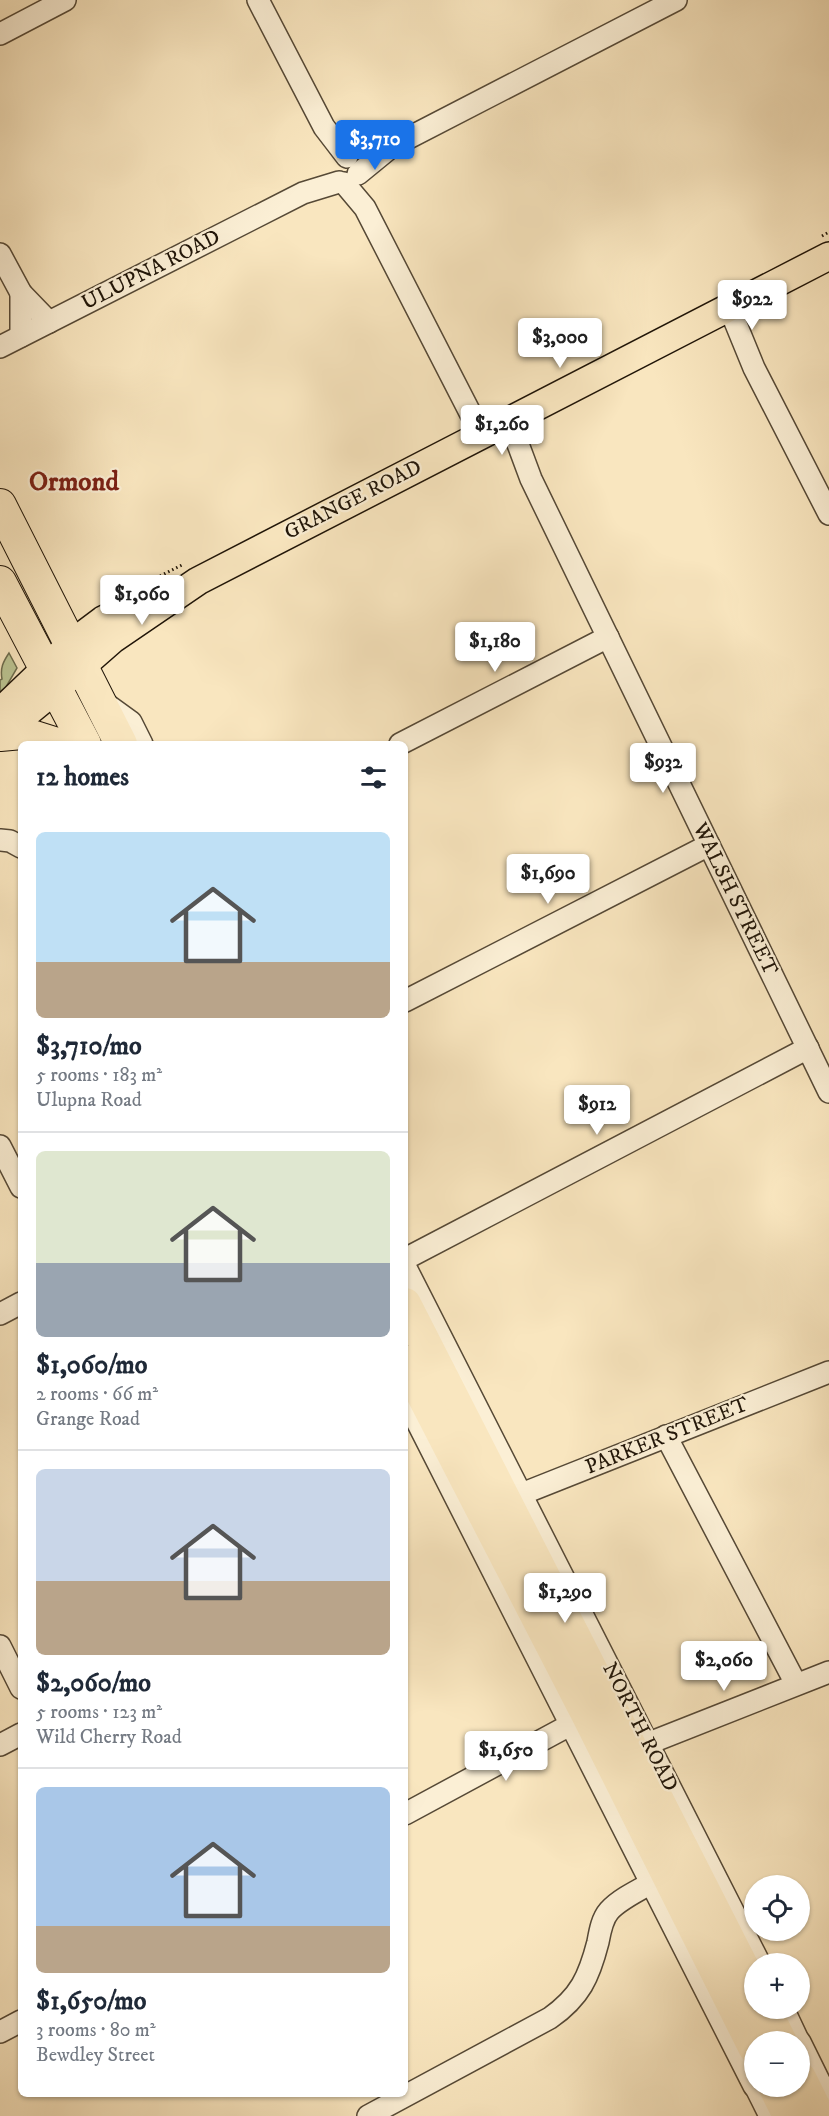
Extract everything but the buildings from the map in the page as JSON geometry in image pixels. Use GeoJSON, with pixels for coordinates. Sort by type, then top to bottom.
{"type":"FeatureCollection","features":[{"type":"Feature","properties":{"kind":"highway"},"geometry":{"type":"LineString","coordinates":[[0,504],[120,741]]}},
{"type":"Feature","properties":{"kind":"highway"},"geometry":{"type":"LineString","coordinates":[[31,566],[2,592],[83,741]]}},
{"type":"Feature","properties":{"kind":"highway"},"geometry":{"type":"LineString","coordinates":[[0,735],[22,733],[47,741]]}},
{"type":"Feature","properties":{"kind":"highway","name":"NORTH ROAD"},"geometry":{"type":"LineString","coordinates":[[408,1310],[503,1502],[640,1747],[670,1873],[746,2031]]}},
{"type":"Feature","properties":{"kind":"highway","name":"NORTH ROAD"},"geometry":{"type":"LineString","coordinates":[[408,1365],[503,1502],[579,1721],[670,1873],[744,1975]]}},
{"type":"Feature","properties":{"kind":"highway"},"geometry":{"type":"LineString","coordinates":[[780,2097],[789,2116]]}},
{"type":"Feature","properties":{"kind":"highway"},"geometry":{"type":"LineString","coordinates":[[810,2097],[819,2116]]}},
{"type":"Feature","properties":{"kind":"main road","name":"GRANGE ROAD"},"geometry":{"type":"LineString","coordinates":[[50,679],[77,655],[113,639],[198,580],[829,256]]}},
{"type":"Feature","properties":{"kind":"main road"},"geometry":{"type":"LineString","coordinates":[[0,712],[50,679]]}},
{"type":"Feature","properties":{"kind":"main road"},"geometry":{"type":"LineString","coordinates":[[0,735],[50,679]]}},
{"type":"Feature","properties":{"kind":"street"},"geometry":{"type":"LineString","coordinates":[[0,34],[65,0]]}},
{"type":"Feature","properties":{"kind":"street","name":"WALSH STREET"},"geometry":{"type":"LineString","coordinates":[[258,0],[365,208],[496,427],[531,479],[829,1092]]}},
{"type":"Feature","properties":{"kind":"street","name":"ULUPNA ROAD"},"geometry":{"type":"LineString","coordinates":[[0,347],[676,0]]}},
{"type":"Feature","properties":{"kind":"street"},"geometry":{"type":"LineString","coordinates":[[0,254],[21,292],[49,322]]}},
{"type":"Feature","properties":{"kind":"street"},"geometry":{"type":"LineString","coordinates":[[21,292],[21,336]]}},
{"type":"Feature","properties":{"kind":"street"},"geometry":{"type":"LineString","coordinates":[[724,310],[829,514]]}},
{"type":"Feature","properties":{"kind":"street"},"geometry":{"type":"LineString","coordinates":[[406,741],[608,637]]}},
{"type":"Feature","properties":{"kind":"street"},"geometry":{"type":"LineString","coordinates":[[99,699],[131,722],[140,741]]}},
{"type":"Feature","properties":{"kind":"street"},"geometry":{"type":"LineString","coordinates":[[0,840],[10,841],[18,845]]}},
{"type":"Feature","properties":{"kind":"street"},"geometry":{"type":"LineString","coordinates":[[408,999],[709,845]]}},
{"type":"Feature","properties":{"kind":"street"},"geometry":{"type":"LineString","coordinates":[[408,1257],[807,1048]]}},
{"type":"Feature","properties":{"kind":"street"},"geometry":{"type":"LineString","coordinates":[[0,1146],[18,1181]]}},
{"type":"Feature","properties":{"kind":"street","name":"NORTH ROAD"},"geometry":{"type":"LineString","coordinates":[[408,1273],[503,1502]]}},
{"type":"Feature","properties":{"kind":"street"},"geometry":{"type":"LineString","coordinates":[[0,1314],[18,1305]]}},
{"type":"Feature","properties":{"kind":"street","name":"PARKER STREET"},"geometry":{"type":"LineString","coordinates":[[503,1502],[829,1372]]}},
{"type":"Feature","properties":{"kind":"street","name":"NORTH ROAD"},"geometry":{"type":"LineString","coordinates":[[408,1404],[579,1721]]}},
{"type":"Feature","properties":{"kind":"street"},"geometry":{"type":"LineString","coordinates":[[666,1436],[796,1684]]}},
{"type":"Feature","properties":{"kind":"street"},"geometry":{"type":"LineString","coordinates":[[0,1646],[18,1682]]}},
{"type":"Feature","properties":{"kind":"street"},"geometry":{"type":"LineString","coordinates":[[640,1747],[829,1672]]}},
{"type":"Feature","properties":{"kind":"street"},"geometry":{"type":"LineString","coordinates":[[408,1812],[579,1721]]}},
{"type":"Feature","properties":{"kind":"street"},"geometry":{"type":"LineString","coordinates":[[0,1745],[18,1736]]}},
{"type":"Feature","properties":{"kind":"street","name":"NORTH ROAD"},"geometry":{"type":"LineString","coordinates":[[640,1747],[754,1953]]}},
{"type":"Feature","properties":{"kind":"street"},"geometry":{"type":"LineString","coordinates":[[408,2095],[550,2019],[561,2010],[580,1991],[587,1978],[601,1929],[609,1911],[620,1902],[670,1873]]}},
{"type":"Feature","properties":{"kind":"street","name":"NORTH ROAD"},"geometry":{"type":"LineString","coordinates":[[670,1873],[744,2058]]}},
{"type":"Feature","properties":{"kind":"street"},"geometry":{"type":"LineString","coordinates":[[0,2032],[18,2023]]}},
{"type":"Feature","properties":{"kind":"street"},"geometry":{"type":"LineString","coordinates":[[810,2064],[829,2101]]}},
{"type":"Feature","properties":{"kind":"street"},"geometry":{"type":"LineString","coordinates":[[368,2116],[404,2097]]}},
{"type":"Feature","properties":{"kind":"street","name":"NORTH ROAD"},"geometry":{"type":"LineString","coordinates":[[760,2097],[770,2116]]}},
{"type":"Feature","properties":{"kind":"green space"},"geometry":{"type":"Polygon","coordinates":[[[9,653],[17,668],[6,687],[0,692],[2,668],[9,653]]]}},
{"type":"Feature","properties":{"kind":"district","name":"Ormond"},"geometry":{"type":"Point","coordinates":[74,482]}}]}
